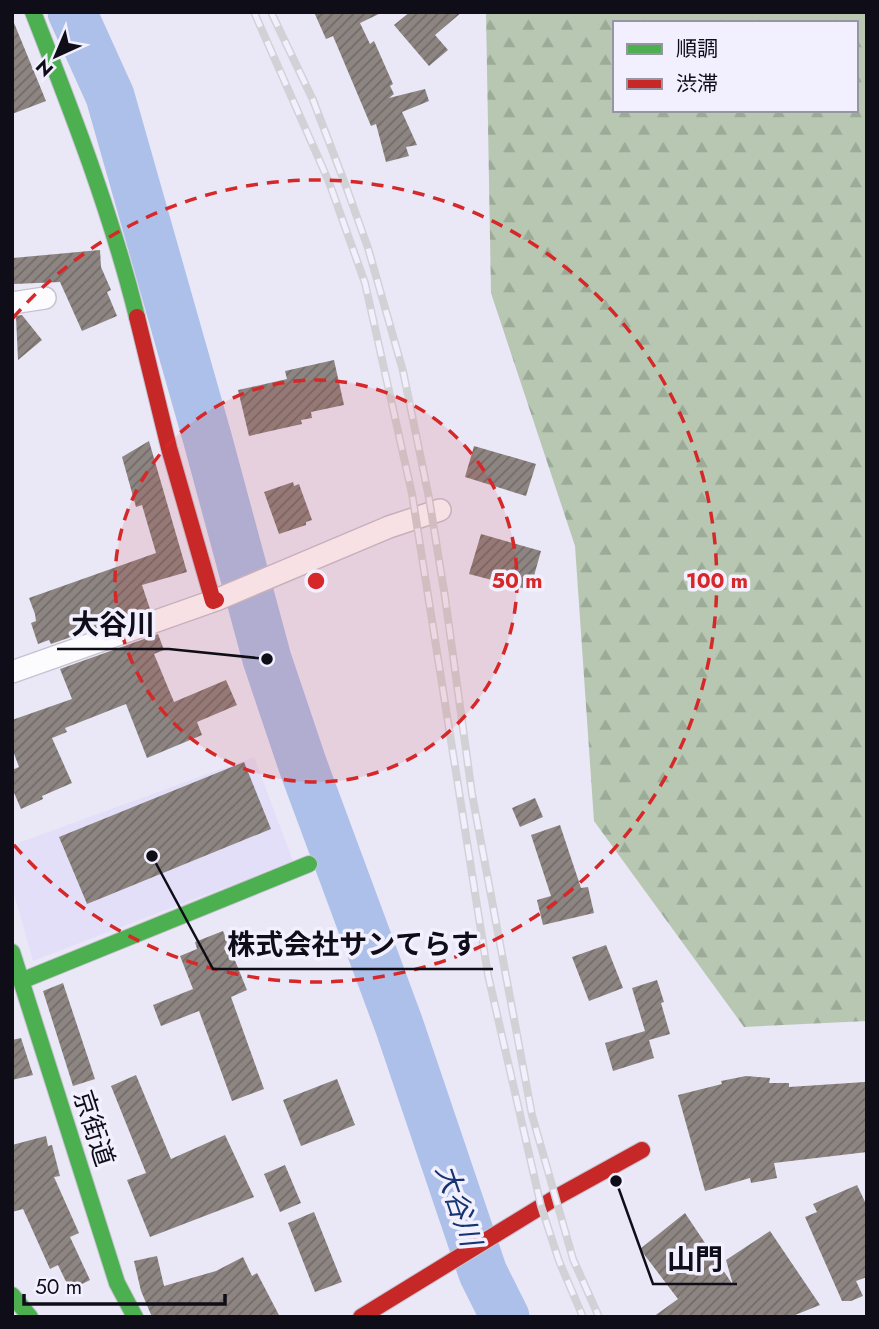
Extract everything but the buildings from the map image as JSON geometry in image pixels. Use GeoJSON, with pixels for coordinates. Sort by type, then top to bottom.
{"type":"FeatureCollection","features":[{"type":"Feature","properties":{"kind":"street"},"geometry":{"type":"LineString","coordinates":[[33,12],[81,135],[127,276],[166,436],[215,600]]}},
{"type":"Feature","properties":{"kind":"street"},"geometry":{"type":"LineString","coordinates":[[12,303],[45,298]]}},
{"type":"Feature","properties":{"kind":"street"},"geometry":{"type":"LineString","coordinates":[[12,672],[215,600],[389,527],[440,510]]}},
{"type":"Feature","properties":{"kind":"street"},"geometry":{"type":"LineString","coordinates":[[21,981],[309,864]]}},
{"type":"Feature","properties":{"kind":"street","name":"京街道"},"geometry":{"type":"LineString","coordinates":[[12,952],[117,1283],[135,1317]]}},
{"type":"Feature","properties":{"kind":"street"},"geometry":{"type":"LineString","coordinates":[[361,1317],[555,1198],[642,1150]]}},
{"type":"Feature","properties":{"kind":"street"},"geometry":{"type":"LineString","coordinates":[[12,1295],[30,1317]]}},
{"type":"Feature","properties":{"kind":"shaded area"},"geometry":{"type":"Polygon","coordinates":[[[254,757],[293,861],[33,961],[12,887],[12,851],[18,843],[254,757]]]}},
{"type":"Feature","properties":{"kind":"green space"},"geometry":{"type":"Polygon","coordinates":[[[486,12],[867,12],[867,1021],[744,1027],[594,821],[575,546],[491,293],[486,12]]]}},
{"type":"Feature","properties":{"kind":"waterway","name":"大谷川"},"geometry":{"type":"LineString","coordinates":[[72,12],[110,96],[267,659],[303,766],[399,1025],[483,1273],[505,1317]]}},
{"type":"Feature","properties":{"kind":"railway"},"geometry":{"type":"LineString","coordinates":[[254,12],[329,182],[365,283],[412,494],[488,975],[541,1206],[559,1261],[583,1317]]}},
{"type":"Feature","properties":{"kind":"railway"},"geometry":{"type":"LineString","coordinates":[[271,12],[313,100],[347,189],[368,248],[403,371],[429,498],[472,794],[532,1115],[573,1259],[599,1317]]}},
{"type":"Feature","properties":{"kind":"traffic: fast"},"geometry":{"type":"LineString","coordinates":[[33,12],[103,201],[137,317]]}},
{"type":"Feature","properties":{"kind":"traffic: fast"},"geometry":{"type":"LineString","coordinates":[[21,981],[309,864]]}},
{"type":"Feature","properties":{"kind":"traffic: fast"},"geometry":{"type":"LineString","coordinates":[[12,952],[117,1283],[135,1317]]}},
{"type":"Feature","properties":{"kind":"traffic: fast"},"geometry":{"type":"LineString","coordinates":[[12,1295],[30,1317]]}},
{"type":"Feature","properties":{"kind":"traffic: jam"},"geometry":{"type":"LineString","coordinates":[[137,317],[169,448],[213,601],[216,600]]}},
{"type":"Feature","properties":{"kind":"traffic: jam"},"geometry":{"type":"LineString","coordinates":[[361,1317],[555,1198],[642,1150]]}},
{"type":"Feature","properties":{"kind":"place","name":"大谷川"},"geometry":{"type":"Point","coordinates":[267,659]}},
{"type":"Feature","properties":{"kind":"place","name":"株式会社サンてらす"},"geometry":{"type":"Point","coordinates":[152,856]}},
{"type":"Feature","properties":{"kind":"place","name":"山門"},"geometry":{"type":"Point","coordinates":[616,1181]}}]}
